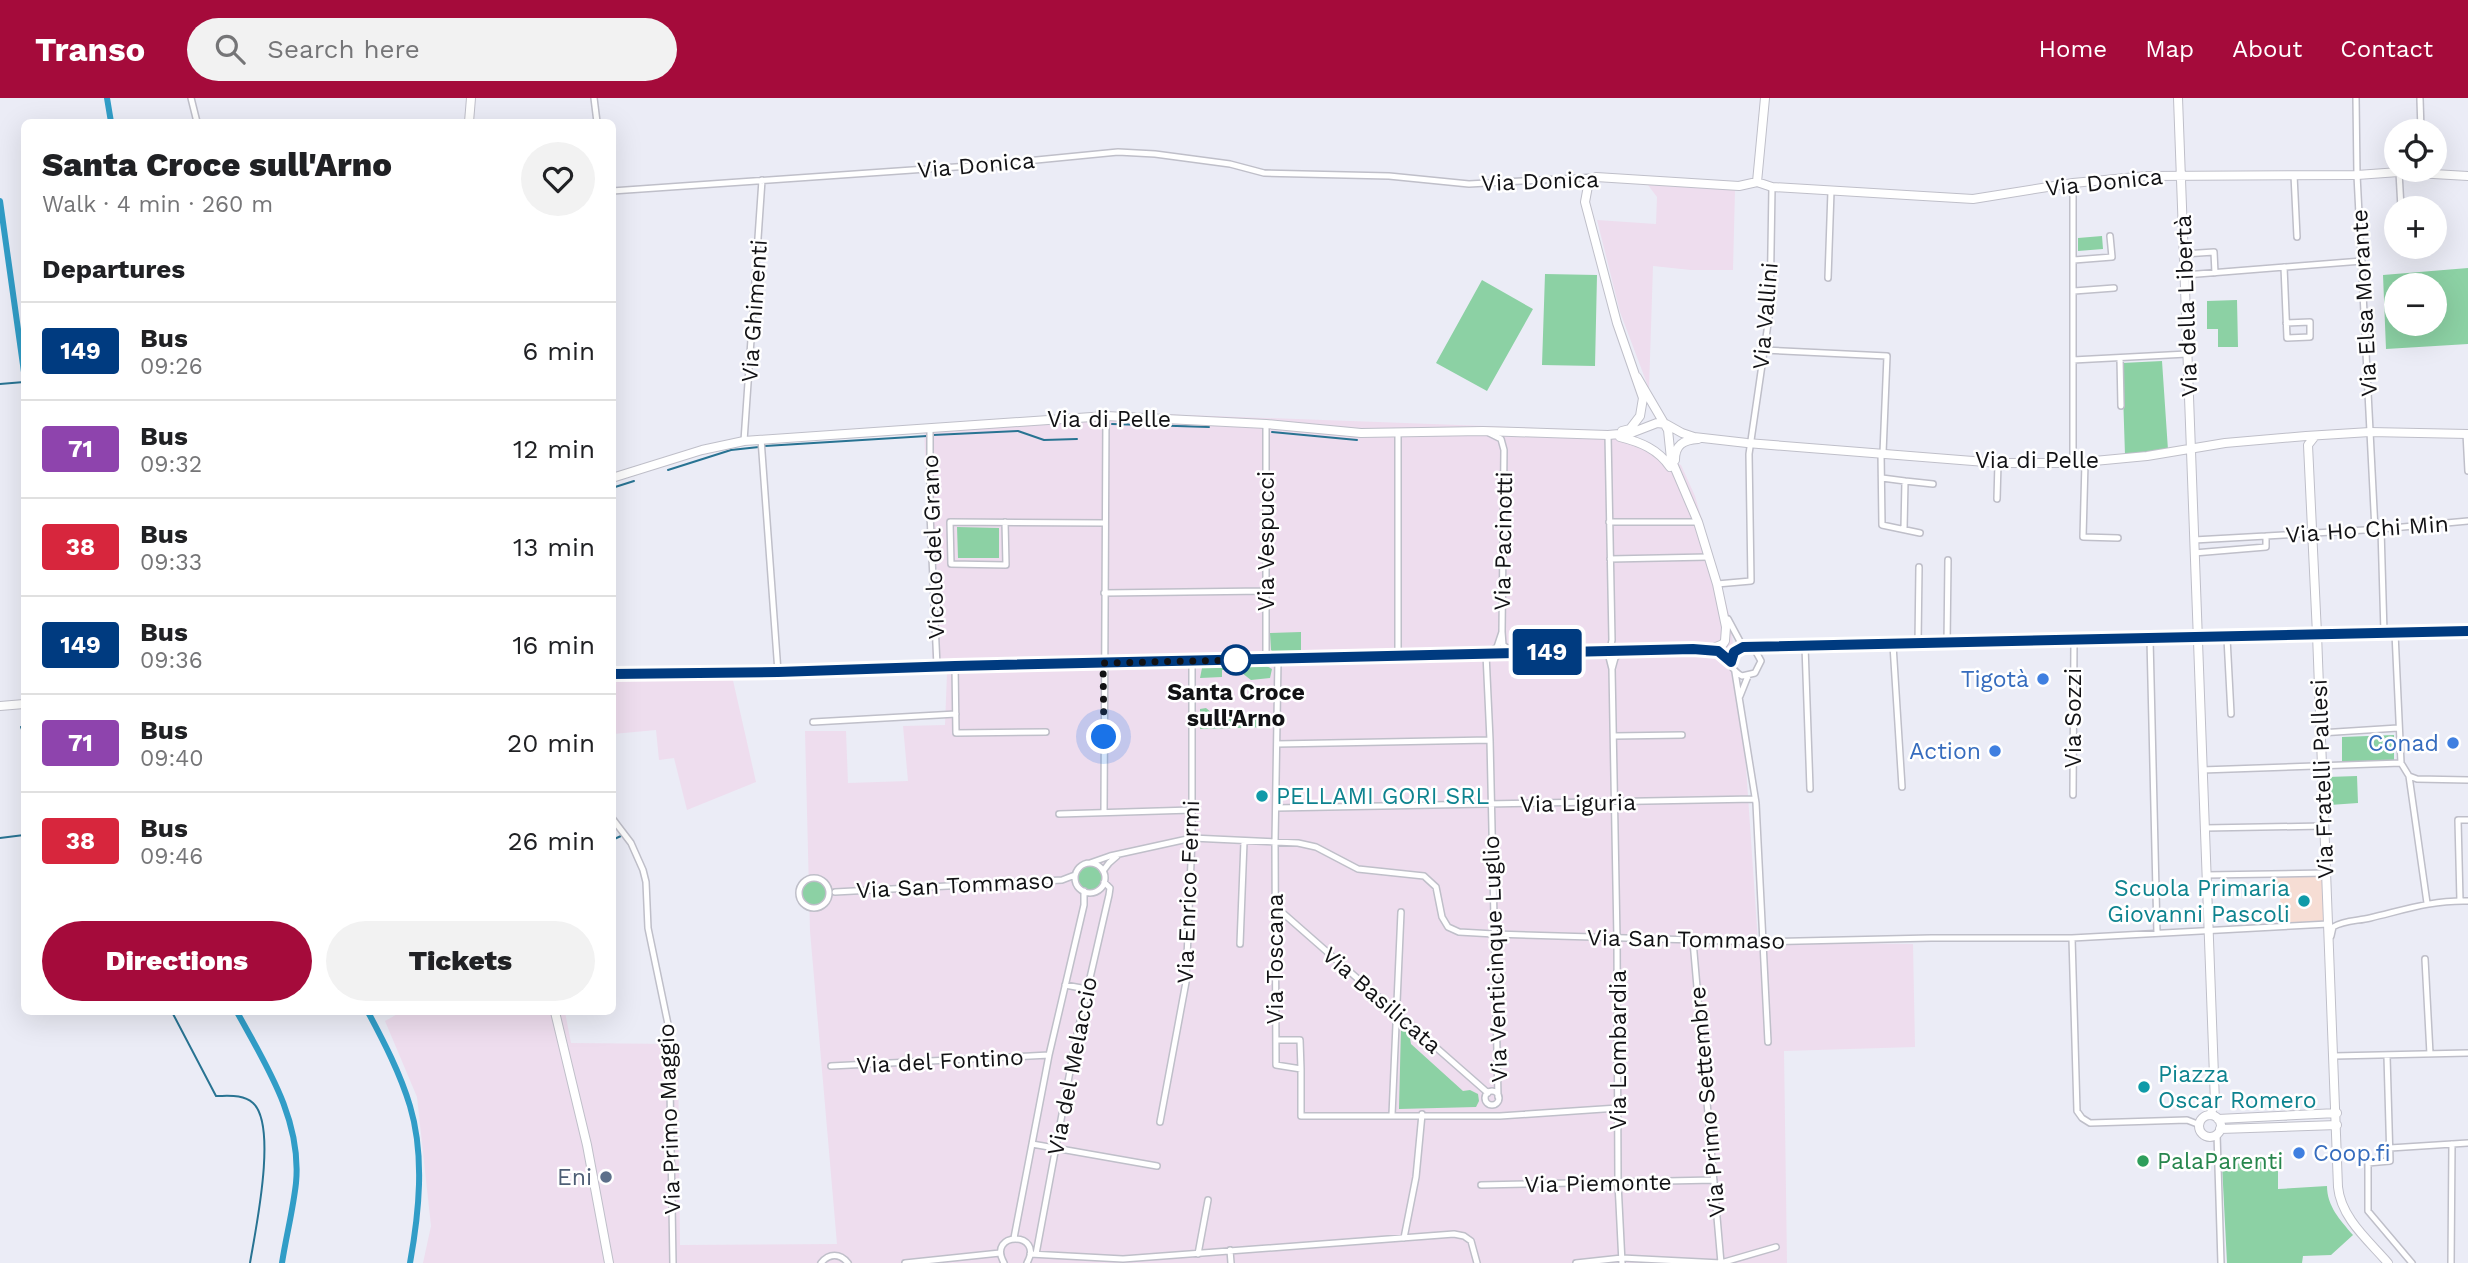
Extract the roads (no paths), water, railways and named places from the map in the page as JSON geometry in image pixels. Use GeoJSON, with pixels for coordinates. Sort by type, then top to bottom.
{"type":"FeatureCollection","features":[{"type":"Feature","properties":{"kind":"street"},"geometry":{"type":"LineString","coordinates":[[191,98],[196,119]]}},
{"type":"Feature","properties":{"kind":"street"},"geometry":{"type":"LineString","coordinates":[[469,119],[471,98]]}},
{"type":"Feature","properties":{"kind":"street"},"geometry":{"type":"LineString","coordinates":[[594,98],[597,119]]}},
{"type":"Feature","properties":{"kind":"street"},"geometry":{"type":"LineString","coordinates":[[1757,182],[1765,98]]}},
{"type":"Feature","properties":{"kind":"street","name":"Via della Libertà"},"geometry":{"type":"LineString","coordinates":[[2178,98],[2190,437],[2195,448],[2202,770],[2214,1117],[2217,1133]]}},
{"type":"Feature","properties":{"kind":"street","name":"Via Elsa Morante"},"geometry":{"type":"LineString","coordinates":[[2356,98],[2357,175],[2370,432],[2384,633]]}},
{"type":"Feature","properties":{"kind":"street"},"geometry":{"type":"LineString","coordinates":[[2420,99],[2421,119]]}},
{"type":"Feature","properties":{"kind":"street","name":"Via Donica"},"geometry":{"type":"LineString","coordinates":[[616,191],[984,165],[1118,152],[1230,164],[1264,173],[1389,176],[1469,184],[1596,177],[1739,186],[1757,182],[1772,187],[1973,199],[2073,183],[2181,174],[2384,173]]}},
{"type":"Feature","properties":{"kind":"street","name":"Via Donica"},"geometry":{"type":"LineString","coordinates":[[2447,174],[2468,176]]}},
{"type":"Feature","properties":{"kind":"street"},"geometry":{"type":"LineString","coordinates":[[2294,175],[2297,237]]}},
{"type":"Feature","properties":{"kind":"street"},"geometry":{"type":"LineString","coordinates":[[1596,177],[1588,186],[1586,202],[1617,323],[1643,398],[1640,416],[1630,429],[1609,435],[1612,642],[1602,651]]}},
{"type":"Feature","properties":{"kind":"street","name":"Via Ghimenti"},"geometry":{"type":"LineString","coordinates":[[744,441],[762,180]]}},
{"type":"Feature","properties":{"kind":"street"},"geometry":{"type":"LineString","coordinates":[[2073,183],[2073,463]]}},
{"type":"Feature","properties":{"kind":"street","name":"Via Vallini"},"geometry":{"type":"LineString","coordinates":[[1717,584],[1751,581],[1750,444],[1770,310],[1772,187]]}},
{"type":"Feature","properties":{"kind":"street"},"geometry":{"type":"LineString","coordinates":[[1828,278],[1831,191]]}},
{"type":"Feature","properties":{"kind":"street"},"geometry":{"type":"LineString","coordinates":[[2074,260],[2112,257],[2110,236]]}},
{"type":"Feature","properties":{"kind":"street"},"geometry":{"type":"LineString","coordinates":[[2184,254],[2214,252],[2215,273]]}},
{"type":"Feature","properties":{"kind":"street"},"geometry":{"type":"LineString","coordinates":[[2185,275],[2362,261]]}},
{"type":"Feature","properties":{"kind":"street"},"geometry":{"type":"LineString","coordinates":[[2284,267],[2286,323],[2287,338],[2310,337],[2310,322],[2286,323]]}},
{"type":"Feature","properties":{"kind":"street"},"geometry":{"type":"LineString","coordinates":[[2074,291],[2114,288]]}},
{"type":"Feature","properties":{"kind":"street"},"geometry":{"type":"LineString","coordinates":[[1765,350],[1887,356],[1882,453],[1882,525],[1920,533]]}},
{"type":"Feature","properties":{"kind":"street"},"geometry":{"type":"LineString","coordinates":[[2073,360],[2187,354]]}},
{"type":"Feature","properties":{"kind":"street"},"geometry":{"type":"LineString","coordinates":[[2120,358],[2121,406]]}},
{"type":"Feature","properties":{"kind":"street"},"geometry":{"type":"LineString","coordinates":[[616,674],[1712,649],[1723,645],[1727,634],[1717,584],[1698,522],[1671,459],[1666,424],[1637,377]]}},
{"type":"Feature","properties":{"kind":"street"},"geometry":{"type":"LineString","coordinates":[[1104,812],[1106,416]]}},
{"type":"Feature","properties":{"kind":"street","name":"Via di Pelle"},"geometry":{"type":"LineString","coordinates":[[616,477],[702,450],[744,441],[761,445],[1106,416],[1266,424],[1361,433],[1483,431],[1609,435],[1631,433],[1657,422],[1682,433],[1707,439],[1998,463],[2085,463],[2317,435],[2370,432],[2467,434]]}},
{"type":"Feature","properties":{"kind":"street","name":"Via Vespucci"},"geometry":{"type":"LineString","coordinates":[[1266,424],[1266,659]]}},
{"type":"Feature","properties":{"kind":"street","name":"Vicolo del Grano"},"geometry":{"type":"LineString","coordinates":[[930,429],[930,514],[937,666]]}},
{"type":"Feature","properties":{"kind":"street","name":"Via Pacinotti"},"geometry":{"type":"LineString","coordinates":[[1483,431],[1499,437],[1504,450]]}},
{"type":"Feature","properties":{"kind":"street"},"geometry":{"type":"LineString","coordinates":[[1398,433],[1398,656]]}},
{"type":"Feature","properties":{"kind":"street","name":"Via Pacinotti"},"geometry":{"type":"LineString","coordinates":[[1517,653],[1504,647],[1502,632],[1504,450],[1506,441],[1511,436],[1528,433]]}},
{"type":"Feature","properties":{"kind":"street"},"geometry":{"type":"LineString","coordinates":[[2467,434],[2468,471]]}},
{"type":"Feature","properties":{"kind":"street","name":"Via di Pelle"},"geometry":{"type":"LineString","coordinates":[[1609,435],[1630,439],[1659,453],[1680,480]]}},
{"type":"Feature","properties":{"kind":"street","name":"Via Fratelli Pallesi"},"geometry":{"type":"LineString","coordinates":[[2317,435],[2308,445],[2339,1198],[2348,1217],[2388,1263]]}},
{"type":"Feature","properties":{"kind":"street"},"geometry":{"type":"LineString","coordinates":[[1680,480],[1676,463],[1677,448],[1689,440],[1707,439]]}},
{"type":"Feature","properties":{"kind":"street"},"geometry":{"type":"LineString","coordinates":[[761,445],[778,672]]}},
{"type":"Feature","properties":{"kind":"street"},"geometry":{"type":"LineString","coordinates":[[1997,499],[1998,463]]}},
{"type":"Feature","properties":{"kind":"street"},"geometry":{"type":"LineString","coordinates":[[2085,463],[2083,537],[2118,538]]}},
{"type":"Feature","properties":{"kind":"street"},"geometry":{"type":"LineString","coordinates":[[1882,478],[1933,484]]}},
{"type":"Feature","properties":{"kind":"street"},"geometry":{"type":"LineString","coordinates":[[1904,529],[1905,481]]}},
{"type":"Feature","properties":{"kind":"street","name":"Via Ho Chi Min"},"geometry":{"type":"LineString","coordinates":[[2198,540],[2378,530],[2468,521]]}},
{"type":"Feature","properties":{"kind":"street"},"geometry":{"type":"LineString","coordinates":[[1005,522],[1006,565],[951,565],[950,522],[1005,522],[1105,523]]}},
{"type":"Feature","properties":{"kind":"street"},"geometry":{"type":"LineString","coordinates":[[1609,522],[1698,522]]}},
{"type":"Feature","properties":{"kind":"street"},"geometry":{"type":"LineString","coordinates":[[2198,552],[2266,547],[2266,536]]}},
{"type":"Feature","properties":{"kind":"street"},"geometry":{"type":"LineString","coordinates":[[1610,559],[1709,557]]}},
{"type":"Feature","properties":{"kind":"street"},"geometry":{"type":"LineString","coordinates":[[1947,643],[1948,560]]}},
{"type":"Feature","properties":{"kind":"street"},"geometry":{"type":"LineString","coordinates":[[1918,644],[1919,567]]}},
{"type":"Feature","properties":{"kind":"street"},"geometry":{"type":"LineString","coordinates":[[1104,593],[1266,591]]}},
{"type":"Feature","properties":{"kind":"street"},"geometry":{"type":"LineString","coordinates":[[1722,606],[1730,625],[1747,647],[1760,658]]}},
{"type":"Feature","properties":{"kind":"street"},"geometry":{"type":"LineString","coordinates":[[1731,662],[1734,652],[1747,647],[2468,631]]}},
{"type":"Feature","properties":{"kind":"street","name":"Via Pacinotti"},"geometry":{"type":"LineString","coordinates":[[1486,654],[1497,647],[1502,632]]}},
{"type":"Feature","properties":{"kind":"street"},"geometry":{"type":"LineString","coordinates":[[2395,633],[2401,763],[2409,776],[2427,904]]}},
{"type":"Feature","properties":{"kind":"street"},"geometry":{"type":"LineString","coordinates":[[2227,638],[2231,714]]}},
{"type":"Feature","properties":{"kind":"street"},"geometry":{"type":"LineString","coordinates":[[2150,639],[2157,933]]}},
{"type":"Feature","properties":{"kind":"street","name":"Via Sozzi"},"geometry":{"type":"LineString","coordinates":[[2073,795],[2074,641]]}},
{"type":"Feature","properties":{"kind":"street"},"geometry":{"type":"LineString","coordinates":[[1893,645],[1902,788]]}},
{"type":"Feature","properties":{"kind":"street"},"geometry":{"type":"LineString","coordinates":[[1805,646],[1810,789]]}},
{"type":"Feature","properties":{"kind":"street"},"geometry":{"type":"LineString","coordinates":[[1735,672],[1748,676],[1758,670],[1760,658],[1773,647]]}},
{"type":"Feature","properties":{"kind":"street"},"geometry":{"type":"LineString","coordinates":[[1712,649],[1722,653],[1731,662],[1735,672],[1755,799],[1768,1042]]}},
{"type":"Feature","properties":{"kind":"street"},"geometry":{"type":"LineString","coordinates":[[1602,651],[1609,657],[1612,668]]}},
{"type":"Feature","properties":{"kind":"street"},"geometry":{"type":"LineString","coordinates":[[1612,668],[1617,654],[1625,651]]}},
{"type":"Feature","properties":{"kind":"street","name":"Via Venticinque Luglio"},"geometry":{"type":"LineString","coordinates":[[1486,654],[1500,1116]]}},
{"type":"Feature","properties":{"kind":"street","name":"Via Toscana"},"geometry":{"type":"LineString","coordinates":[[1278,659],[1276,1065],[1301,1069]]}},
{"type":"Feature","properties":{"kind":"street","name":"Via Enrico Fermi"},"geometry":{"type":"LineString","coordinates":[[1160,1122],[1186,982],[1192,838],[1192,661]]}},
{"type":"Feature","properties":{"kind":"street"},"geometry":{"type":"LineString","coordinates":[[955,666],[956,733],[1045,732]]}},
{"type":"Feature","properties":{"kind":"street","name":"Via Lombardia"},"geometry":{"type":"LineString","coordinates":[[1612,668],[1618,1183],[1622,1260]]}},
{"type":"Feature","properties":{"kind":"street"},"geometry":{"type":"LineString","coordinates":[[1738,698],[1748,676]]}},
{"type":"Feature","properties":{"kind":"street"},"geometry":{"type":"LineString","coordinates":[[0,706],[21,704]]}},
{"type":"Feature","properties":{"kind":"street"},"geometry":{"type":"LineString","coordinates":[[813,722],[956,714]]}},
{"type":"Feature","properties":{"kind":"street"},"geometry":{"type":"LineString","coordinates":[[2320,733],[2398,728]]}},
{"type":"Feature","properties":{"kind":"street"},"geometry":{"type":"LineString","coordinates":[[1614,736],[1682,735]]}},
{"type":"Feature","properties":{"kind":"street"},"geometry":{"type":"LineString","coordinates":[[1277,744],[1490,740]]}},
{"type":"Feature","properties":{"kind":"street"},"geometry":{"type":"LineString","coordinates":[[2202,770],[2401,763]]}},
{"type":"Feature","properties":{"kind":"street"},"geometry":{"type":"LineString","coordinates":[[2409,776],[2417,779],[2468,780]]}},
{"type":"Feature","properties":{"kind":"street","name":"Via Liguria"},"geometry":{"type":"LineString","coordinates":[[1276,808],[1755,799]]}},
{"type":"Feature","properties":{"kind":"street"},"geometry":{"type":"LineString","coordinates":[[1059,814],[1192,810]]}},
{"type":"Feature","properties":{"kind":"street"},"geometry":{"type":"LineString","coordinates":[[2460,901],[2458,821],[2468,820]]}},
{"type":"Feature","properties":{"kind":"street","name":"Via Primo Maggio"},"geometry":{"type":"LineString","coordinates":[[616,823],[631,844],[643,870],[648,928],[669,1029],[673,1263]]}},
{"type":"Feature","properties":{"kind":"street"},"geometry":{"type":"LineString","coordinates":[[2204,828],[2324,826]]}},
{"type":"Feature","properties":{"kind":"street","name":"Via San Tommaso"},"geometry":{"type":"LineString","coordinates":[[1075,878],[1079,867],[1090,863],[1192,838],[1308,845],[1358,869],[1424,876],[1436,887],[1442,917],[1448,927],[1459,932],[1762,942],[2072,938],[2328,925]]}},
{"type":"Feature","properties":{"kind":"street"},"geometry":{"type":"LineString","coordinates":[[1240,944],[1244,842]]}},
{"type":"Feature","properties":{"kind":"street"},"geometry":{"type":"LineString","coordinates":[[1103,871],[1118,855]]}},
{"type":"Feature","properties":{"kind":"street"},"geometry":{"type":"LineString","coordinates":[[1014,1238],[1049,1055],[1087,892],[1099,889],[1104,882],[1103,871],[1099,866],[1090,863]]}},
{"type":"Feature","properties":{"kind":"street"},"geometry":{"type":"LineString","coordinates":[[2206,875],[2326,873]]}},
{"type":"Feature","properties":{"kind":"street"},"geometry":{"type":"LineString","coordinates":[[828,887],[828,897],[824,905],[812,908],[802,902],[799,893],[803,884],[811,878],[821,880],[835,892],[828,897]]}},
{"type":"Feature","properties":{"kind":"street","name":"Via San Tommaso"},"geometry":{"type":"LineString","coordinates":[[835,892],[1075,878]]}},
{"type":"Feature","properties":{"kind":"street","name":"Via San Tommaso"},"geometry":{"type":"LineString","coordinates":[[1075,878],[1087,892]]}},
{"type":"Feature","properties":{"kind":"street","name":"Via del Melaccio"},"geometry":{"type":"LineString","coordinates":[[1027,1263],[1033,1254],[1087,989],[1110,893],[1110,888],[1104,882]]}},
{"type":"Feature","properties":{"kind":"street"},"geometry":{"type":"LineString","coordinates":[[2329,940],[2333,927],[2339,923],[2427,904],[2468,901]]}},
{"type":"Feature","properties":{"kind":"street","name":"Via Basilicata"},"geometry":{"type":"LineString","coordinates":[[1276,907],[1488,1093],[1494,1092],[1498,1099]]}},
{"type":"Feature","properties":{"kind":"street"},"geometry":{"type":"LineString","coordinates":[[2327,908],[2332,918],[2339,923]]}},
{"type":"Feature","properties":{"kind":"street"},"geometry":{"type":"LineString","coordinates":[[1392,1115],[1401,912]]}},
{"type":"Feature","properties":{"kind":"street"},"geometry":{"type":"LineString","coordinates":[[2072,938],[2077,1111],[2090,1124],[2188,1120],[2200,1125]]}},
{"type":"Feature","properties":{"kind":"street","name":"Via Primo Settembre"},"geometry":{"type":"LineString","coordinates":[[1693,941],[1721,1263]]}},
{"type":"Feature","properties":{"kind":"street"},"geometry":{"type":"LineString","coordinates":[[2425,959],[2430,1054]]}},
{"type":"Feature","properties":{"kind":"street"},"geometry":{"type":"LineString","coordinates":[[1065,985],[1087,989]]}},
{"type":"Feature","properties":{"kind":"street"},"geometry":{"type":"LineString","coordinates":[[556,1015],[587,1144],[609,1263]]}},
{"type":"Feature","properties":{"kind":"street"},"geometry":{"type":"LineString","coordinates":[[1276,1040],[1300,1040],[1301,1116],[1500,1116],[1618,1108]]}},
{"type":"Feature","properties":{"kind":"street"},"geometry":{"type":"LineString","coordinates":[[2334,1056],[2468,1053]]}},
{"type":"Feature","properties":{"kind":"street","name":"Via del Fontino"},"geometry":{"type":"LineString","coordinates":[[831,1066],[1049,1055]]}},
{"type":"Feature","properties":{"kind":"street"},"geometry":{"type":"LineString","coordinates":[[2387,1056],[2390,1161],[2368,1163],[2368,1212],[2412,1263]]}},
{"type":"Feature","properties":{"kind":"street"},"geometry":{"type":"LineString","coordinates":[[1485,1115],[1488,1093]]}},
{"type":"Feature","properties":{"kind":"street"},"geometry":{"type":"LineString","coordinates":[[1486,1101],[1493,1105],[1498,1099]]}},
{"type":"Feature","properties":{"kind":"street"},"geometry":{"type":"LineString","coordinates":[[2337,1113],[2214,1117],[2202,1119],[2200,1125],[2203,1134],[2337,1125]]}},
{"type":"Feature","properties":{"kind":"street"},"geometry":{"type":"LineString","coordinates":[[1404,1238],[1416,1177],[1422,1114]]}},
{"type":"Feature","properties":{"kind":"street"},"geometry":{"type":"LineString","coordinates":[[2217,1133],[2221,1263]]}},
{"type":"Feature","properties":{"kind":"street"},"geometry":{"type":"LineString","coordinates":[[2390,1148],[2468,1143]]}},
{"type":"Feature","properties":{"kind":"street"},"geometry":{"type":"LineString","coordinates":[[1032,1144],[1157,1167]]}},
{"type":"Feature","properties":{"kind":"street"},"geometry":{"type":"LineString","coordinates":[[2451,1263],[2452,1144]]}},
{"type":"Feature","properties":{"kind":"street","name":"Via Piemonte"},"geometry":{"type":"LineString","coordinates":[[1481,1185],[1714,1180]]}},
{"type":"Feature","properties":{"kind":"street"},"geometry":{"type":"LineString","coordinates":[[1198,1254],[1208,1200]]}},
{"type":"Feature","properties":{"kind":"street"},"geometry":{"type":"LineString","coordinates":[[1003,1263],[1000,1253],[1003,1244],[1014,1238],[1025,1242],[1033,1254],[1123,1259],[1454,1234],[1464,1236],[1473,1244],[1477,1263]]}},
{"type":"Feature","properties":{"kind":"street"},"geometry":{"type":"LineString","coordinates":[[1576,1263],[1622,1260],[1721,1263],[1776,1247]]}},
{"type":"Feature","properties":{"kind":"street"},"geometry":{"type":"LineString","coordinates":[[1230,1251],[1231,1263]]}},
{"type":"Feature","properties":{"kind":"street"},"geometry":{"type":"LineString","coordinates":[[905,1263],[1000,1253]]}},
{"type":"Feature","properties":{"kind":"street"},"geometry":{"type":"LineString","coordinates":[[821,1263],[826,1257],[834,1255],[843,1257],[848,1263]]}},
{"type":"Feature","properties":{"kind":"waterway"},"geometry":{"type":"LineString","coordinates":[[107,98],[110,119]]}},
{"type":"Feature","properties":{"kind":"waterway"},"geometry":{"type":"LineString","coordinates":[[0,201],[21,351]]}},
{"type":"Feature","properties":{"kind":"waterway"},"geometry":{"type":"LineString","coordinates":[[0,384],[21,382]]}},
{"type":"Feature","properties":{"kind":"waterway"},"geometry":{"type":"LineString","coordinates":[[1112,424],[1209,427]]}},
{"type":"Feature","properties":{"kind":"waterway"},"geometry":{"type":"LineString","coordinates":[[933,435],[1018,431],[1044,440],[1077,439]]}},
{"type":"Feature","properties":{"kind":"waterway"},"geometry":{"type":"LineString","coordinates":[[1272,432],[1357,440]]}},
{"type":"Feature","properties":{"kind":"waterway"},"geometry":{"type":"LineString","coordinates":[[765,446],[927,436]]}},
{"type":"Feature","properties":{"kind":"waterway"},"geometry":{"type":"LineString","coordinates":[[668,470],[731,450],[759,447]]}},
{"type":"Feature","properties":{"kind":"waterway"},"geometry":{"type":"LineString","coordinates":[[616,487],[634,481]]}},
{"type":"Feature","properties":{"kind":"waterway"},"geometry":{"type":"LineString","coordinates":[[0,838],[21,835]]}},
{"type":"Feature","properties":{"kind":"waterway"},"geometry":{"type":"LineString","coordinates":[[616,838],[621,836]]}},
{"type":"Feature","properties":{"kind":"waterway"},"geometry":{"type":"LineString","coordinates":[[174,1015],[216,1096],[245,1098],[253,1103],[260,1115],[264,1133],[263,1180],[250,1263]]}},
{"type":"Feature","properties":{"kind":"waterway"},"geometry":{"type":"LineString","coordinates":[[239,1015],[280,1094],[293,1137],[296,1183],[282,1263]]}},
{"type":"Feature","properties":{"kind":"waterway"},"geometry":{"type":"LineString","coordinates":[[370,1015],[401,1082],[415,1125],[419,1184],[410,1263]]}},
{"type":"Feature","properties":{"kind":"place","name":"Santa Croce sull'Arno"},"geometry":{"type":"Point","coordinates":[1236,660]}},
{"type":"Feature","properties":{"kind":"place","name":"Tigotà"},"geometry":{"type":"Point","coordinates":[2043,679]}},
{"type":"Feature","properties":{"kind":"place","name":"Conad"},"geometry":{"type":"Point","coordinates":[2453,743]}},
{"type":"Feature","properties":{"kind":"place","name":"Action"},"geometry":{"type":"Point","coordinates":[1995,751]}},
{"type":"Feature","properties":{"kind":"place","name":"PELLAMI GORI SRL"},"geometry":{"type":"Point","coordinates":[1262,796]}},
{"type":"Feature","properties":{"kind":"place","name":"Scuola Primaria Giovanni Pascoli"},"geometry":{"type":"Point","coordinates":[2304,901]}},
{"type":"Feature","properties":{"kind":"place","name":"Piazza Oscar Romero"},"geometry":{"type":"Point","coordinates":[2144,1087]}},
{"type":"Feature","properties":{"kind":"place","name":"Coop.fi"},"geometry":{"type":"Point","coordinates":[2299,1153]}},
{"type":"Feature","properties":{"kind":"place","name":"PalaParenti"},"geometry":{"type":"Point","coordinates":[2143,1161]}},
{"type":"Feature","properties":{"kind":"place","name":"Eni"},"geometry":{"type":"Point","coordinates":[606,1177]}}]}
